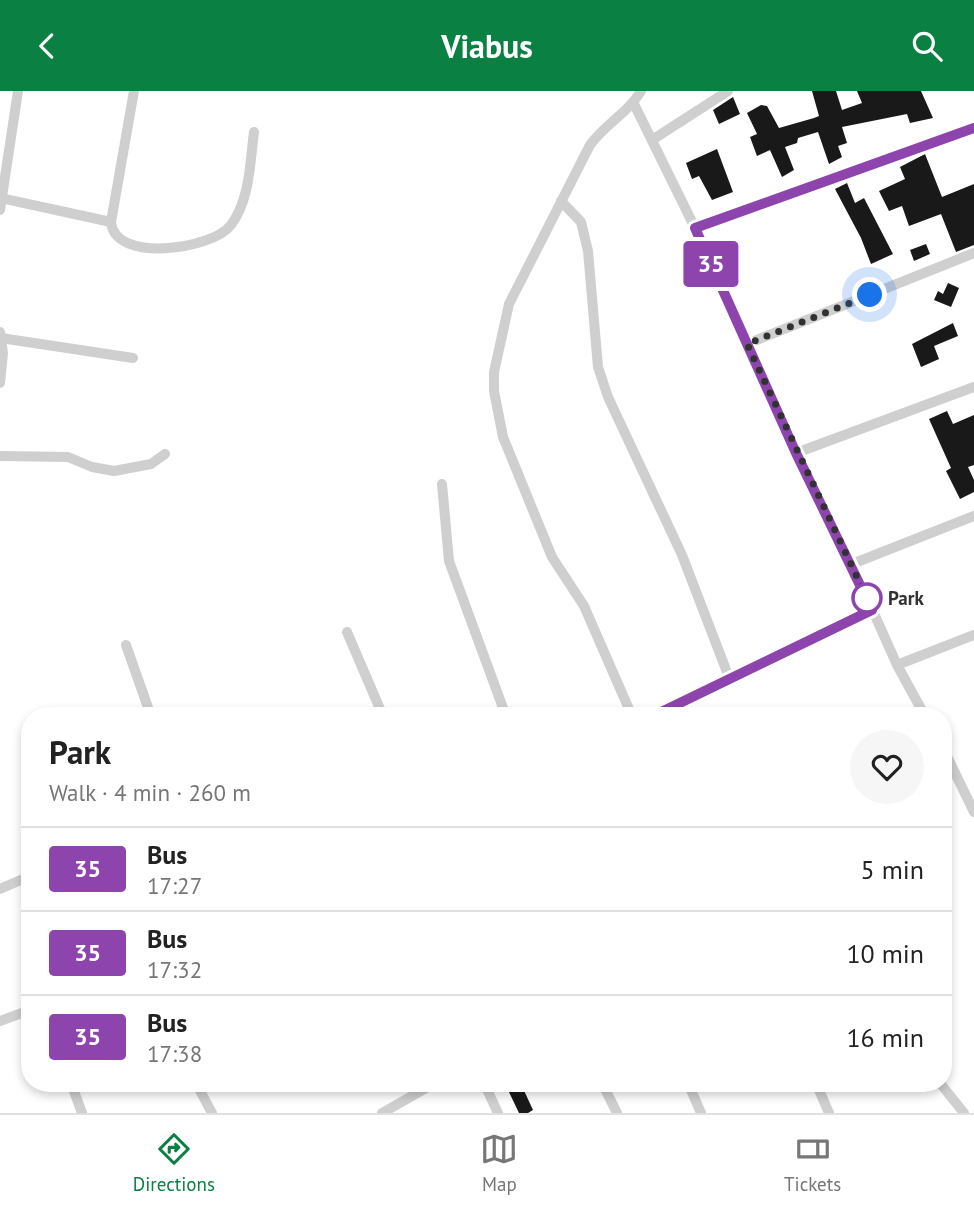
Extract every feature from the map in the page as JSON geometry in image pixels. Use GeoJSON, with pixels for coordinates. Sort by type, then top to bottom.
{"type":"FeatureCollection","features":[{"type":"Feature","properties":{"kind":"street"},"geometry":{"type":"LineString","coordinates":[[0,210],[18,91]]}},
{"type":"Feature","properties":{"kind":"street"},"geometry":{"type":"LineString","coordinates":[[134,91],[111,222],[114,236],[119,241],[140,247],[182,245],[212,240],[223,233],[231,225],[243,199],[254,132]]}},
{"type":"Feature","properties":{"kind":"street"},"geometry":{"type":"LineString","coordinates":[[628,707],[583,606],[552,557],[503,437],[494,391],[494,372],[509,304],[561,201],[600,131],[634,104],[642,91]]}},
{"type":"Feature","properties":{"kind":"street"},"geometry":{"type":"LineString","coordinates":[[652,140],[728,91]]}},
{"type":"Feature","properties":{"kind":"street"},"geometry":{"type":"LineString","coordinates":[[634,104],[695,228],[796,453],[852,564],[897,665],[920,707]]}},
{"type":"Feature","properties":{"kind":"street"},"geometry":{"type":"LineString","coordinates":[[695,228],[974,128]]}},
{"type":"Feature","properties":{"kind":"street"},"geometry":{"type":"LineString","coordinates":[[1,198],[111,222]]}},
{"type":"Feature","properties":{"kind":"street"},"geometry":{"type":"LineString","coordinates":[[561,201],[581,222],[588,251],[598,367],[608,397],[682,555],[730,680]]}},
{"type":"Feature","properties":{"kind":"street"},"geometry":{"type":"LineString","coordinates":[[747,344],[974,253]]}},
{"type":"Feature","properties":{"kind":"street"},"geometry":{"type":"LineString","coordinates":[[0,383],[1,335],[134,359]]}},
{"type":"Feature","properties":{"kind":"street"},"geometry":{"type":"LineString","coordinates":[[796,453],[974,387]]}},
{"type":"Feature","properties":{"kind":"street"},"geometry":{"type":"LineString","coordinates":[[0,456],[68,457],[92,467],[114,471],[151,464],[165,454]]}},
{"type":"Feature","properties":{"kind":"street"},"geometry":{"type":"LineString","coordinates":[[442,484],[449,561],[503,707]]}},
{"type":"Feature","properties":{"kind":"street"},"geometry":{"type":"LineString","coordinates":[[852,564],[974,516]]}},
{"type":"Feature","properties":{"kind":"street"},"geometry":{"type":"LineString","coordinates":[[672,707],[872,610]]}},
{"type":"Feature","properties":{"kind":"street"},"geometry":{"type":"LineString","coordinates":[[347,632],[379,707]]}},
{"type":"Feature","properties":{"kind":"street"},"geometry":{"type":"LineString","coordinates":[[897,665],[974,635]]}},
{"type":"Feature","properties":{"kind":"street"},"geometry":{"type":"LineString","coordinates":[[126,645],[148,707]]}},
{"type":"Feature","properties":{"kind":"street"},"geometry":{"type":"LineString","coordinates":[[952,762],[969,788],[974,812]]}},
{"type":"Feature","properties":{"kind":"street"},"geometry":{"type":"LineString","coordinates":[[0,889],[21,880]]}},
{"type":"Feature","properties":{"kind":"street"},"geometry":{"type":"LineString","coordinates":[[0,1021],[21,1013]]}},
{"type":"Feature","properties":{"kind":"street"},"geometry":{"type":"LineString","coordinates":[[74,1092],[82,1113]]}},
{"type":"Feature","properties":{"kind":"street"},"geometry":{"type":"LineString","coordinates":[[201,1092],[212,1113]]}},
{"type":"Feature","properties":{"kind":"street"},"geometry":{"type":"LineString","coordinates":[[382,1113],[420,1092]]}},
{"type":"Feature","properties":{"kind":"street"},"geometry":{"type":"LineString","coordinates":[[488,1092],[498,1113]]}},
{"type":"Feature","properties":{"kind":"street"},"geometry":{"type":"LineString","coordinates":[[606,1092],[617,1113]]}},
{"type":"Feature","properties":{"kind":"street"},"geometry":{"type":"LineString","coordinates":[[692,1092],[701,1113]]}},
{"type":"Feature","properties":{"kind":"street"},"geometry":{"type":"LineString","coordinates":[[820,1092],[829,1113]]}},
{"type":"Feature","properties":{"kind":"street"},"geometry":{"type":"LineString","coordinates":[[947,1092],[964,1113]]}},
{"type":"Feature","properties":{"kind":"street"},"geometry":{"type":"LineString","coordinates":[[406,1101],[412,1113]]}},
{"type":"Feature","properties":{"kind":"building"},"geometry":{"type":"Polygon","coordinates":[[[812,91],[836,91],[842,110],[862,103],[857,91],[921,91],[933,118],[910,123],[907,114],[842,127],[847,143],[838,146],[842,157],[829,164],[818,132],[798,138],[797,143],[785,147],[794,170],[782,177],[770,150],[757,156],[750,137],[757,134],[747,113],[761,105],[767,106],[779,128],[814,118],[819,116],[812,91]]]}},
{"type":"Feature","properties":{"kind":"building"},"geometry":{"type":"Polygon","coordinates":[[[733,97],[740,114],[719,124],[713,110],[733,97]]]}},
{"type":"Feature","properties":{"kind":"building"},"geometry":{"type":"Polygon","coordinates":[[[717,149],[733,192],[712,200],[699,176],[692,179],[686,163],[717,149]]]}},
{"type":"Feature","properties":{"kind":"building"},"geometry":{"type":"Polygon","coordinates":[[[925,154],[942,197],[974,184],[974,245],[956,252],[941,214],[909,226],[902,206],[889,211],[879,191],[905,179],[900,167],[925,154]]]}},
{"type":"Feature","properties":{"kind":"building"},"geometry":{"type":"Polygon","coordinates":[[[847,183],[855,203],[864,198],[893,254],[871,264],[861,238],[835,189],[847,183]]]}},
{"type":"Feature","properties":{"kind":"building"},"geometry":{"type":"Polygon","coordinates":[[[926,244],[930,254],[914,261],[910,250],[926,244]]]}},
{"type":"Feature","properties":{"kind":"building"},"geometry":{"type":"Polygon","coordinates":[[[948,283],[959,288],[951,307],[934,300],[938,291],[943,294],[948,283]]]}},
{"type":"Feature","properties":{"kind":"building"},"geometry":{"type":"Polygon","coordinates":[[[953,323],[958,336],[934,346],[939,359],[921,367],[912,344],[953,323]]]}},
{"type":"Feature","properties":{"kind":"building"},"geometry":{"type":"Polygon","coordinates":[[[947,411],[953,424],[974,415],[974,465],[968,467],[974,480],[974,492],[960,499],[946,471],[951,468],[929,419],[947,411]]]}},
{"type":"Feature","properties":{"kind":"building"},"geometry":{"type":"Polygon","coordinates":[[[509,1092],[525,1092],[533,1110],[519,1113],[509,1092]]]}},
{"type":"Feature","properties":{"kind":"bus line","name":"35"},"geometry":{"type":"LineString","coordinates":[[672,707],[872,610],[796,453],[695,228],[974,128]]}},
{"type":"Feature","properties":{"kind":"place","name":"Park"},"geometry":{"type":"Point","coordinates":[867,598]}},
{"type":"Feature","properties":{"kind":"route"},"geometry":{"type":"LineString","coordinates":[[867,598],[796,453],[747,344],[870,295]]}}]}
